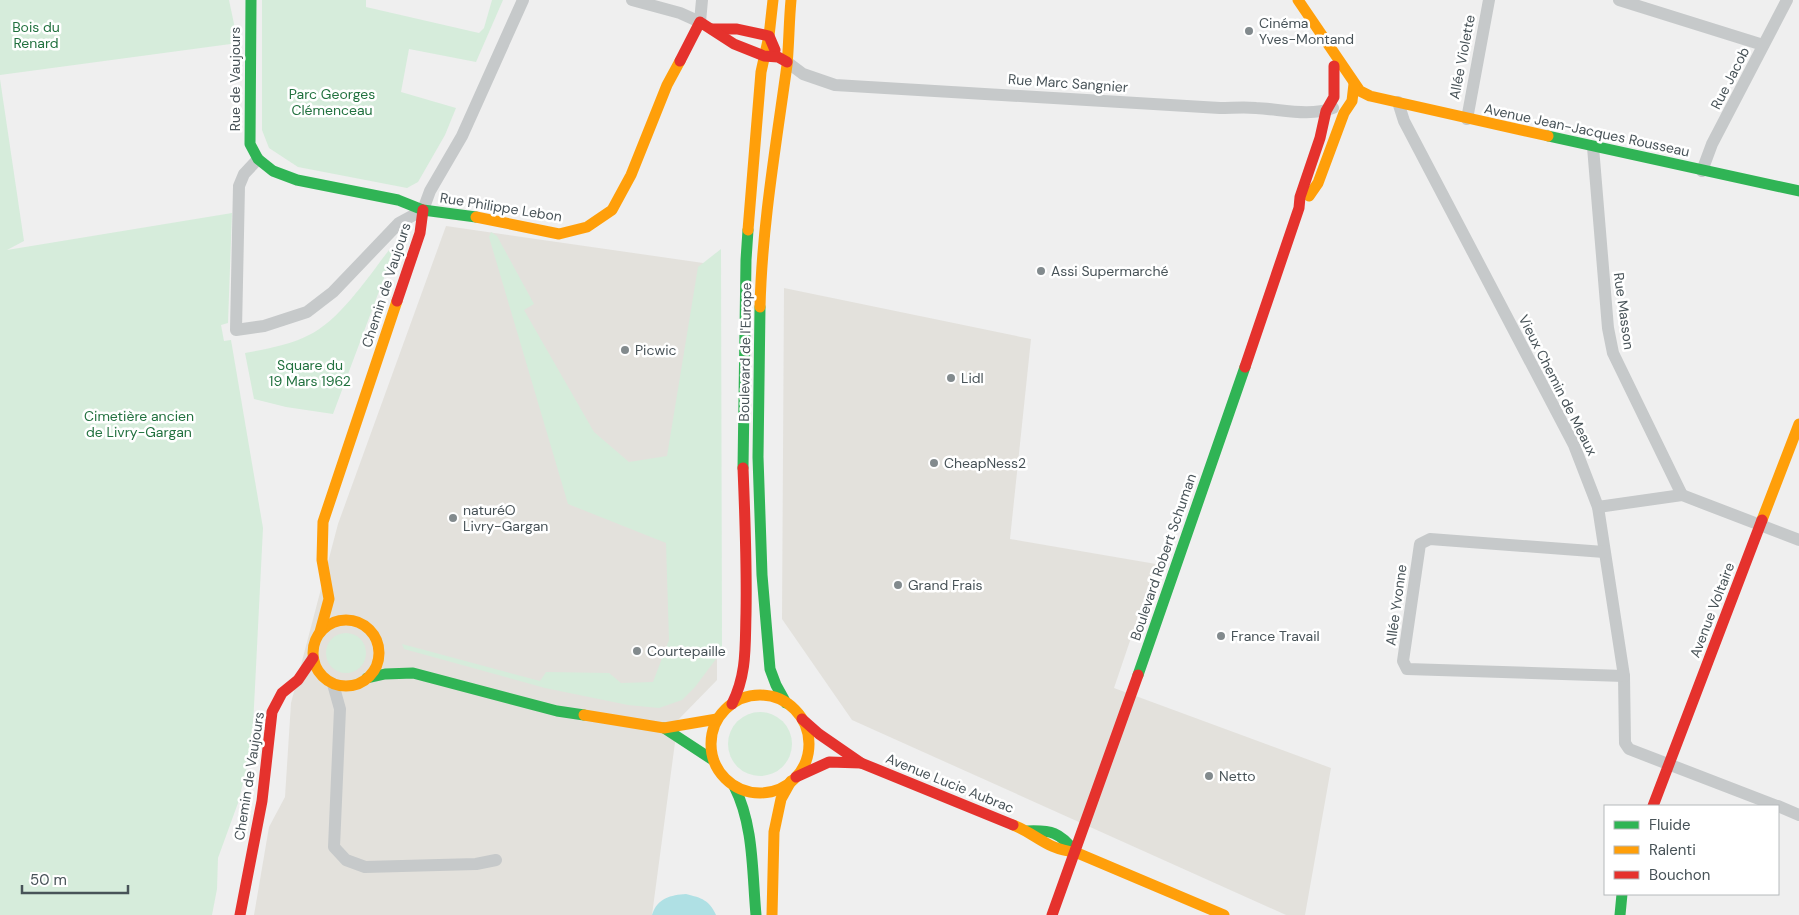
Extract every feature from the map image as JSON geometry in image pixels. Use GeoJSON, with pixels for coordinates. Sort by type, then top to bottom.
{"type":"FeatureCollection","features":[{"type":"Feature","properties":{"kind":"main road","name":"Rue de Vaujours"},"geometry":{"type":"LineString","coordinates":[[250,0],[250,144],[258,159]]}},
{"type":"Feature","properties":{"kind":"main road","name":"Boulevard de l'Europe"},"geometry":{"type":"LineString","coordinates":[[732,704],[740,688],[745,663],[747,575],[742,451],[744,310],[751,195],[764,56],[769,36],[773,0]]}},
{"type":"Feature","properties":{"kind":"main road","name":"Boulevard de l'Europe"},"geometry":{"type":"LineString","coordinates":[[786,703],[770,669],[762,555],[758,457],[762,277],[791,0]]}},
{"type":"Feature","properties":{"kind":"main road"},"geometry":{"type":"LineString","coordinates":[[1298,0],[1354,84]]}},
{"type":"Feature","properties":{"kind":"main road","name":"Rue Philippe Lebon"},"geometry":{"type":"LineString","coordinates":[[258,159],[273,171],[297,180],[398,200],[423,210],[478,217],[559,234],[587,227],[612,210],[630,176],[667,85],[700,22]]}},
{"type":"Feature","properties":{"kind":"main road"},"geometry":{"type":"LineString","coordinates":[[700,22],[734,44],[764,56],[784,56]]}},
{"type":"Feature","properties":{"kind":"main road"},"geometry":{"type":"LineString","coordinates":[[712,29],[738,29],[769,36],[784,56]]}},
{"type":"Feature","properties":{"kind":"main road"},"geometry":{"type":"LineString","coordinates":[[1328,46],[1334,66],[1352,100]]}},
{"type":"Feature","properties":{"kind":"main road"},"geometry":{"type":"LineString","coordinates":[[1326,111],[1334,97],[1334,66]]}},
{"type":"Feature","properties":{"kind":"main road","name":"Avenue Jean-Jacques Rousseau"},"geometry":{"type":"LineString","coordinates":[[1354,84],[1370,96],[1593,147],[1799,191]]}},
{"type":"Feature","properties":{"kind":"main road","name":"Boulevard Robert Schuman"},"geometry":{"type":"LineString","coordinates":[[1299,208],[1321,177],[1344,113],[1352,100],[1354,84]]}},
{"type":"Feature","properties":{"kind":"main road","name":"Avenue Jean-Jacques Rousseau"},"geometry":{"type":"LineString","coordinates":[[1352,100],[1370,96]]}},
{"type":"Feature","properties":{"kind":"main road","name":"Boulevard Robert Schuman"},"geometry":{"type":"LineString","coordinates":[[1309,196],[1328,141],[1331,124],[1326,111]]}},
{"type":"Feature","properties":{"kind":"main road","name":"Boulevard Robert Schuman"},"geometry":{"type":"LineString","coordinates":[[1052,915],[1182,551],[1299,208],[1300,197],[1320,138],[1326,111]]}},
{"type":"Feature","properties":{"kind":"main road","name":"Chemin de Vaujours"},"geometry":{"type":"LineString","coordinates":[[320,632],[329,599],[322,560],[323,522],[420,233],[423,210]]}},
{"type":"Feature","properties":{"kind":"main road","name":"Avenue Voltaire"},"geometry":{"type":"LineString","coordinates":[[1653,805],[1799,424]]}},
{"type":"Feature","properties":{"kind":"main road"},"geometry":{"type":"LineString","coordinates":[[329,599],[340,611],[366,627],[371,632],[378,646],[392,660],[413,673]]}},
{"type":"Feature","properties":{"kind":"main road"},"geometry":{"type":"LineString","coordinates":[[328,680],[317,669],[313,658],[313,649],[320,632],[336,621],[356,621]]}},
{"type":"Feature","properties":{"kind":"main road"},"geometry":{"type":"LineString","coordinates":[[367,678],[374,669],[378,658],[378,646]]}},
{"type":"Feature","properties":{"kind":"main road","name":"Chemin de Vaujours"},"geometry":{"type":"LineString","coordinates":[[240,915],[262,801],[272,712],[282,693],[298,680],[313,658]]}},
{"type":"Feature","properties":{"kind":"main road"},"geometry":{"type":"LineString","coordinates":[[298,680],[309,677],[328,680],[345,686],[386,674],[413,673],[557,711],[664,728],[717,719]]}},
{"type":"Feature","properties":{"kind":"main road"},"geometry":{"type":"LineString","coordinates":[[772,915],[774,832],[781,799],[804,764],[808,749],[807,734],[802,719],[795,710],[773,697],[759,695],[744,698],[732,704],[717,719],[712,732],[713,760],[721,774],[734,786],[748,792],[763,793],[778,789],[794,779]]}},
{"type":"Feature","properties":{"kind":"main road","name":"Avenue Lucie Aubrac"},"geometry":{"type":"LineString","coordinates":[[802,719],[818,734],[861,763],[1027,832],[1048,830],[1064,837],[1075,852],[1224,915]]}},
{"type":"Feature","properties":{"kind":"main road"},"geometry":{"type":"LineString","coordinates":[[664,728],[713,760]]}},
{"type":"Feature","properties":{"kind":"main road","name":"Avenue Lucie Aubrac"},"geometry":{"type":"LineString","coordinates":[[794,779],[815,766],[829,762],[861,763]]}},
{"type":"Feature","properties":{"kind":"main road"},"geometry":{"type":"LineString","coordinates":[[734,786],[742,802],[748,826],[756,915]]}},
{"type":"Feature","properties":{"kind":"main road"},"geometry":{"type":"LineString","coordinates":[[1620,915],[1622,895]]}},
{"type":"Feature","properties":{"kind":"street"},"geometry":{"type":"LineString","coordinates":[[258,159],[244,174],[239,186],[236,330],[264,326],[307,312],[334,292],[399,223],[423,210],[430,191],[462,136],[523,0]]}},
{"type":"Feature","properties":{"kind":"street"},"geometry":{"type":"LineString","coordinates":[[632,0],[680,13],[700,22],[702,0]]}},
{"type":"Feature","properties":{"kind":"street","name":"Allée Violette"},"geometry":{"type":"LineString","coordinates":[[1467,119],[1488,0]]}},
{"type":"Feature","properties":{"kind":"street"},"geometry":{"type":"LineString","coordinates":[[1619,0],[1764,45]]}},
{"type":"Feature","properties":{"kind":"street","name":"Rue Jacob"},"geometry":{"type":"LineString","coordinates":[[1702,171],[1712,144],[1787,0]]}},
{"type":"Feature","properties":{"kind":"street","name":"Rue Marc Sangnier"},"geometry":{"type":"LineString","coordinates":[[784,56],[803,74],[835,85],[1313,112],[1326,111],[1352,100]]}},
{"type":"Feature","properties":{"kind":"street","name":"Vieux Chemin de Meaux"},"geometry":{"type":"LineString","coordinates":[[1398,102],[1404,121],[1574,445],[1598,507],[1624,676],[1625,743],[1629,749],[1669,765]]}},
{"type":"Feature","properties":{"kind":"street","name":"Rue Masson"},"geometry":{"type":"LineString","coordinates":[[1593,147],[1608,328],[1613,353],[1682,495]]}},
{"type":"Feature","properties":{"kind":"street"},"geometry":{"type":"LineString","coordinates":[[1598,507],[1682,495],[1799,540]]}},
{"type":"Feature","properties":{"kind":"street","name":"Allée Yvonne"},"geometry":{"type":"LineString","coordinates":[[1604,552],[1430,539],[1420,544],[1403,661],[1408,669],[1624,676]]}},
{"type":"Feature","properties":{"kind":"street"},"geometry":{"type":"LineString","coordinates":[[328,680],[340,709],[334,847],[346,860],[365,867],[476,864],[496,860]]}},
{"type":"Feature","properties":{"kind":"street"},"geometry":{"type":"LineString","coordinates":[[1669,765],[1775,805]]}},
{"type":"Feature","properties":{"kind":"street"},"geometry":{"type":"LineString","coordinates":[[1779,806],[1799,815]]}},
{"type":"Feature","properties":{"kind":"shaded area"},"geometry":{"type":"Polygon","coordinates":[[[446,226],[717,265],[717,680],[678,720],[652,915],[254,915],[269,827],[285,797],[291,703],[338,524],[446,226]]]}},
{"type":"Feature","properties":{"kind":"shaded area"},"geometry":{"type":"Polygon","coordinates":[[[784,288],[1031,339],[1010,539],[1156,564],[1114,688],[1331,768],[1305,915],[1286,915],[852,720],[782,619],[784,288]]]}},
{"type":"Feature","properties":{"kind":"green space","name":"Bois du Renard"},"geometry":{"type":"Polygon","coordinates":[[[0,0],[229,0],[238,43],[0,75],[0,0]]]}},
{"type":"Feature","properties":{"kind":"green space","name":"Parc Georges Clémenceau"},"geometry":{"type":"Polygon","coordinates":[[[262,0],[366,0],[366,7],[479,33],[484,28],[492,0],[503,0],[476,62],[409,49],[401,92],[456,108],[445,135],[418,182],[407,188],[298,167],[269,148],[262,130],[262,0]]]}},
{"type":"Feature","properties":{"kind":"green space","name":"Cimetière ancien de Livry-Gargan"},"geometry":{"type":"Polygon","coordinates":[[[0,79],[24,241],[7,250],[232,213],[228,323],[221,325],[224,341],[231,340],[263,528],[252,746],[238,803],[218,858],[217,889],[212,915],[0,915],[0,79]]]}},
{"type":"Feature","properties":{"kind":"green space"},"geometry":{"type":"Polygon","coordinates":[[[491,232],[497,236],[534,304],[524,310],[594,432],[629,462],[667,456],[698,267],[721,249],[722,651],[695,687],[682,700],[659,708],[628,705],[545,688],[404,649],[402,644],[540,681],[546,672],[609,673],[621,683],[653,682],[669,640],[666,543],[568,504],[489,237],[491,232]]]}},
{"type":"Feature","properties":{"kind":"green space","name":"Square du 19 Mars 1962"},"geometry":{"type":"Polygon","coordinates":[[[389,250],[393,254],[333,414],[286,407],[254,399],[245,353],[294,341],[320,328],[353,297],[389,250]]]}},
{"type":"Feature","properties":{"kind":"green space"},"geometry":{"type":"Polygon","coordinates":[[[346,633],[360,639],[366,653],[360,667],[346,673],[332,667],[326,653],[332,639],[346,633]]]}},
{"type":"Feature","properties":{"kind":"green space"},"geometry":{"type":"Polygon","coordinates":[[[754,712],[766,712],[783,721],[790,732],[792,744],[790,756],[783,767],[766,776],[754,776],[742,771],[733,762],[728,750],[728,738],[733,726],[742,717],[754,712]]]}},
{"type":"Feature","properties":{"kind":"water"},"geometry":{"type":"Polygon","coordinates":[[[686,894],[704,900],[711,906],[716,915],[652,915],[657,905],[665,898],[686,894]]]}},
{"type":"Feature","properties":{"kind":"traffic: fast"},"geometry":{"type":"LineString","coordinates":[[251,0],[250,144],[258,159],[273,171],[297,180],[398,200],[423,210],[476,217]]}},
{"type":"Feature","properties":{"kind":"traffic: fast"},"geometry":{"type":"LineString","coordinates":[[1548,136],[1799,191]]}},
{"type":"Feature","properties":{"kind":"traffic: fast"},"geometry":{"type":"LineString","coordinates":[[743,468],[748,230]]}},
{"type":"Feature","properties":{"kind":"traffic: fast"},"geometry":{"type":"LineString","coordinates":[[760,307],[758,457],[762,575],[770,669],[786,703]]}},
{"type":"Feature","properties":{"kind":"traffic: fast"},"geometry":{"type":"LineString","coordinates":[[1138,675],[1245,367]]}},
{"type":"Feature","properties":{"kind":"traffic: fast"},"geometry":{"type":"LineString","coordinates":[[367,678],[385,674],[413,673],[557,711],[584,715]]}},
{"type":"Feature","properties":{"kind":"traffic: fast"},"geometry":{"type":"LineString","coordinates":[[664,728],[713,760]]}},
{"type":"Feature","properties":{"kind":"traffic: fast"},"geometry":{"type":"LineString","coordinates":[[734,786],[741,801],[749,833],[756,915]]}},
{"type":"Feature","properties":{"kind":"traffic: fast"},"geometry":{"type":"LineString","coordinates":[[1027,831],[1043,831],[1060,836],[1075,852]]}},
{"type":"Feature","properties":{"kind":"traffic: fast"},"geometry":{"type":"LineString","coordinates":[[1620,915],[1622,895]]}},
{"type":"Feature","properties":{"kind":"traffic: slow"},"geometry":{"type":"LineString","coordinates":[[748,230],[761,72],[769,36],[773,0]]}},
{"type":"Feature","properties":{"kind":"traffic: slow"},"geometry":{"type":"LineString","coordinates":[[760,307],[767,216],[787,65],[791,0]]}},
{"type":"Feature","properties":{"kind":"traffic: slow"},"geometry":{"type":"LineString","coordinates":[[1298,0],[1360,91],[1370,96],[1548,136]]}},
{"type":"Feature","properties":{"kind":"traffic: slow"},"geometry":{"type":"LineString","coordinates":[[476,217],[559,234],[587,227],[612,210],[631,175],[667,85],[680,61]]}},
{"type":"Feature","properties":{"kind":"traffic: slow"},"geometry":{"type":"LineString","coordinates":[[1309,196],[1318,183],[1344,113],[1352,101],[1354,84]]}},
{"type":"Feature","properties":{"kind":"traffic: slow"},"geometry":{"type":"LineString","coordinates":[[320,632],[329,599],[322,560],[323,522],[397,301]]}},
{"type":"Feature","properties":{"kind":"traffic: slow"},"geometry":{"type":"LineString","coordinates":[[1762,520],[1799,424]]}},
{"type":"Feature","properties":{"kind":"traffic: slow"},"geometry":{"type":"LineString","coordinates":[[346,620],[359,623],[369,630],[376,640],[379,653],[376,666],[369,676],[359,683],[346,686],[333,683],[323,676],[316,666],[313,653],[316,640],[323,630],[333,623],[346,620]]}},
{"type":"Feature","properties":{"kind":"traffic: slow"},"geometry":{"type":"LineString","coordinates":[[760,695],[779,699],[794,710],[805,725],[809,744],[805,763],[794,778],[779,789],[760,793],[741,789],[726,778],[715,763],[711,744],[715,725],[726,710],[741,699],[760,695]]}},
{"type":"Feature","properties":{"kind":"traffic: slow"},"geometry":{"type":"LineString","coordinates":[[584,715],[664,728],[717,719]]}},
{"type":"Feature","properties":{"kind":"traffic: slow"},"geometry":{"type":"LineString","coordinates":[[772,915],[774,832],[781,799],[791,781]]}},
{"type":"Feature","properties":{"kind":"traffic: slow"},"geometry":{"type":"LineString","coordinates":[[1013,825],[1049,845],[1075,852],[1224,915]]}},
{"type":"Feature","properties":{"kind":"traffic: jam"},"geometry":{"type":"LineString","coordinates":[[680,61],[700,22],[734,44],[764,56],[778,57],[787,62]]}},
{"type":"Feature","properties":{"kind":"traffic: jam"},"geometry":{"type":"LineString","coordinates":[[712,29],[737,29],[769,36],[775,50]]}},
{"type":"Feature","properties":{"kind":"traffic: jam"},"geometry":{"type":"LineString","coordinates":[[1245,367],[1299,208],[1300,197],[1320,138],[1326,111],[1334,97],[1334,66]]}},
{"type":"Feature","properties":{"kind":"traffic: jam"},"geometry":{"type":"LineString","coordinates":[[397,301],[420,233],[423,210]]}},
{"type":"Feature","properties":{"kind":"traffic: jam"},"geometry":{"type":"LineString","coordinates":[[732,704],[743,671],[745,649],[746,577],[743,468]]}},
{"type":"Feature","properties":{"kind":"traffic: jam"},"geometry":{"type":"LineString","coordinates":[[1653,805],[1762,520]]}},
{"type":"Feature","properties":{"kind":"traffic: jam"},"geometry":{"type":"LineString","coordinates":[[240,915],[262,801],[272,712],[282,693],[298,680],[313,658]]}},
{"type":"Feature","properties":{"kind":"traffic: jam"},"geometry":{"type":"LineString","coordinates":[[1052,915],[1138,675]]}},
{"type":"Feature","properties":{"kind":"traffic: jam"},"geometry":{"type":"LineString","coordinates":[[802,719],[819,734],[861,763],[1013,825]]}},
{"type":"Feature","properties":{"kind":"traffic: jam"},"geometry":{"type":"LineString","coordinates":[[796,777],[829,762],[861,763]]}},
{"type":"Feature","properties":{"kind":"place","name":"Cinéma Yves-Montand"},"geometry":{"type":"Point","coordinates":[1249,31]}},
{"type":"Feature","properties":{"kind":"place","name":"Assi Supermarché"},"geometry":{"type":"Point","coordinates":[1041,271]}},
{"type":"Feature","properties":{"kind":"place","name":"Picwic"},"geometry":{"type":"Point","coordinates":[625,350]}},
{"type":"Feature","properties":{"kind":"place","name":"Lidl"},"geometry":{"type":"Point","coordinates":[951,378]}},
{"type":"Feature","properties":{"kind":"place","name":"CheapNess2"},"geometry":{"type":"Point","coordinates":[934,463]}},
{"type":"Feature","properties":{"kind":"place","name":"naturéO Livry-Gargan"},"geometry":{"type":"Point","coordinates":[453,518]}},
{"type":"Feature","properties":{"kind":"place","name":"Grand Frais"},"geometry":{"type":"Point","coordinates":[898,585]}},
{"type":"Feature","properties":{"kind":"place","name":"France Travail"},"geometry":{"type":"Point","coordinates":[1221,636]}},
{"type":"Feature","properties":{"kind":"place","name":"Courtepaille"},"geometry":{"type":"Point","coordinates":[637,651]}},
{"type":"Feature","properties":{"kind":"place","name":"Netto"},"geometry":{"type":"Point","coordinates":[1209,776]}}]}
